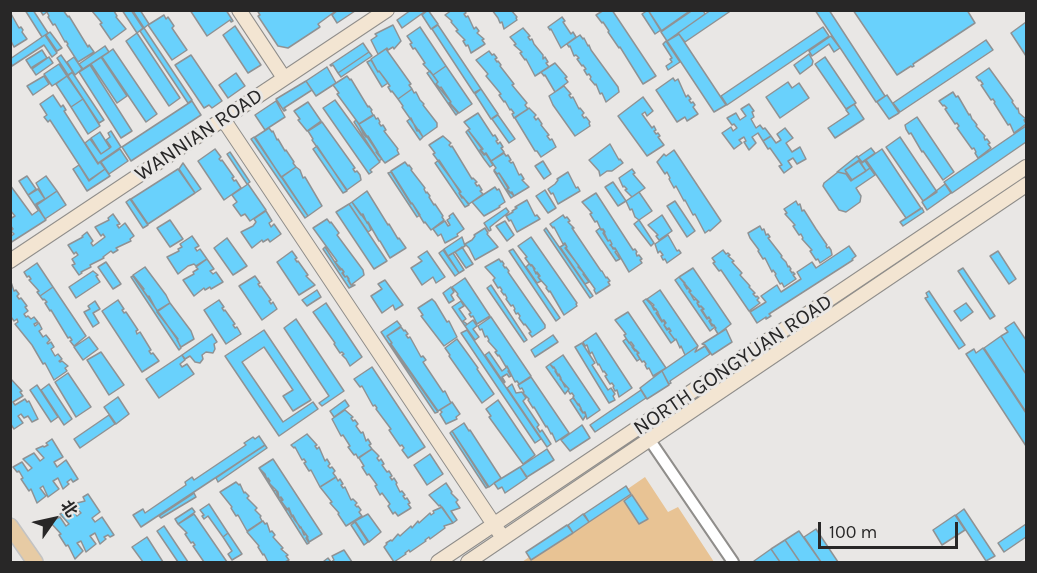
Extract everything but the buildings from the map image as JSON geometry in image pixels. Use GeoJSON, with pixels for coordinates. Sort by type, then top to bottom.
{"type":"FeatureCollection","features":[{"type":"Feature","properties":{"kind":"main road"},"geometry":{"type":"LineString","coordinates":[[239,10],[284,78]]}},
{"type":"Feature","properties":{"kind":"main road","name":"WANNIAN ROAD"},"geometry":{"type":"LineString","coordinates":[[10,261],[387,10]]}},
{"type":"Feature","properties":{"kind":"main road"},"geometry":{"type":"LineString","coordinates":[[222,119],[504,538]]}},
{"type":"Feature","properties":{"kind":"main road","name":"NORTH GONGYUAN ROAD"},"geometry":{"type":"LineString","coordinates":[[438,562],[1026,167]]}},
{"type":"Feature","properties":{"kind":"main road","name":"NORTH GONGYUAN ROAD"},"geometry":{"type":"LineString","coordinates":[[468,562],[1026,185]]}},
{"type":"Feature","properties":{"kind":"main road"},"geometry":{"type":"LineString","coordinates":[[10,526],[35,562]]}},
{"type":"Feature","properties":{"kind":"street"},"geometry":{"type":"LineString","coordinates":[[649,439],[733,562]]}},
{"type":"Feature","properties":{"kind":"shaded area"},"geometry":{"type":"Polygon","coordinates":[[[645,477],[668,512],[678,507],[714,562],[522,562],[645,477]]]}}]}
